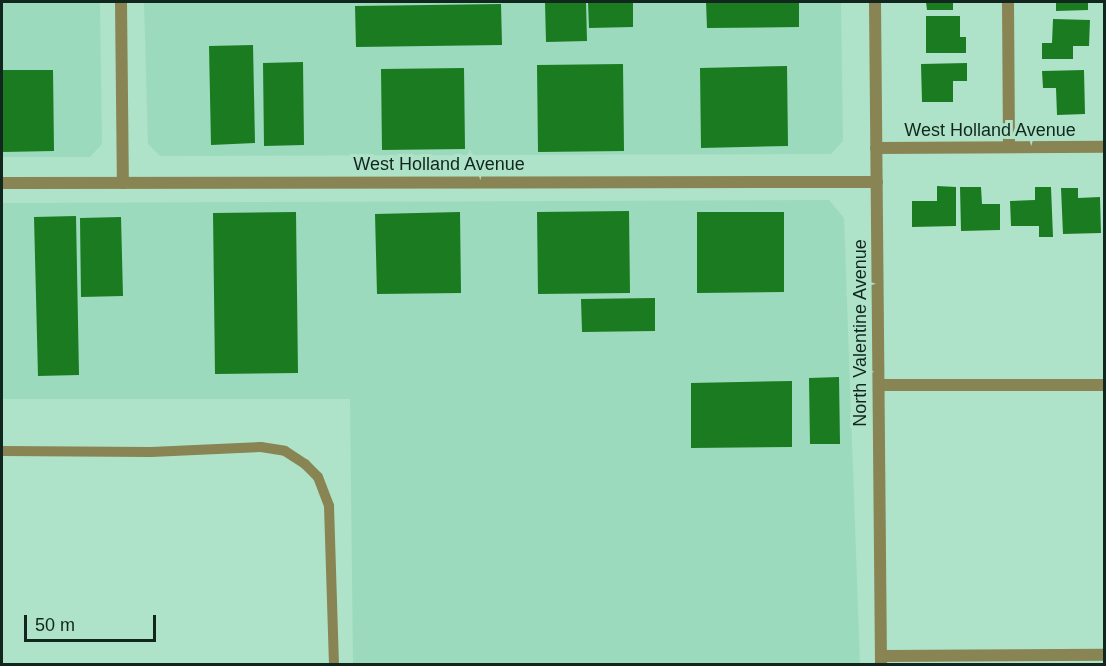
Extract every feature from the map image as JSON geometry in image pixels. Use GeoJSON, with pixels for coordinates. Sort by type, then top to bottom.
{"type":"FeatureCollection","features":[{"type":"Feature","properties":{"kind":"street"},"geometry":{"type":"LineString","coordinates":[[121,2],[123,183]]}},
{"type":"Feature","properties":{"kind":"street","name":"North Valentine Avenue"},"geometry":{"type":"LineString","coordinates":[[875,2],[881,660]]}},
{"type":"Feature","properties":{"kind":"street"},"geometry":{"type":"LineString","coordinates":[[1008,2],[1009,147]]}},
{"type":"Feature","properties":{"kind":"street","name":"West Holland Avenue"},"geometry":{"type":"LineString","coordinates":[[876,148],[1104,147]]}},
{"type":"Feature","properties":{"kind":"street","name":"West Holland Avenue"},"geometry":{"type":"LineString","coordinates":[[2,183],[877,182]]}},
{"type":"Feature","properties":{"kind":"street"},"geometry":{"type":"LineString","coordinates":[[879,386],[1104,385]]}},
{"type":"Feature","properties":{"kind":"street"},"geometry":{"type":"LineString","coordinates":[[881,660],[1082,660],[1104,655]]}},
{"type":"Feature","properties":{"kind":"lane"},"geometry":{"type":"LineString","coordinates":[[2,451],[152,452],[261,447],[285,451],[305,464],[318,477],[330,506],[334,664]]}},
{"type":"Feature","properties":{"kind":"shaded area"},"geometry":{"type":"Polygon","coordinates":[[[2,2],[100,2],[102,144],[90,157],[2,157],[2,2]]]}},
{"type":"Feature","properties":{"kind":"shaded area"},"geometry":{"type":"Polygon","coordinates":[[[144,2],[841,2],[843,141],[831,154],[160,156],[148,144],[144,2]]]}},
{"type":"Feature","properties":{"kind":"shaded area"},"geometry":{"type":"Polygon","coordinates":[[[829,200],[844,218],[860,664],[353,664],[350,399],[2,399],[2,203],[829,200]]]}},
{"type":"Feature","properties":{"kind":"building"},"geometry":{"type":"Polygon","coordinates":[[[545,2],[586,2],[587,41],[546,42],[545,2]]]}},
{"type":"Feature","properties":{"kind":"building"},"geometry":{"type":"Polygon","coordinates":[[[588,2],[633,2],[633,27],[589,28],[588,2]]]}},
{"type":"Feature","properties":{"kind":"building"},"geometry":{"type":"Polygon","coordinates":[[[706,2],[799,2],[799,27],[707,28],[706,2]]]}},
{"type":"Feature","properties":{"kind":"building"},"geometry":{"type":"Polygon","coordinates":[[[926,2],[953,2],[953,10],[927,10],[926,2]]]}},
{"type":"Feature","properties":{"kind":"building"},"geometry":{"type":"Polygon","coordinates":[[[1056,2],[1088,2],[1088,10],[1056,11],[1056,2]]]}},
{"type":"Feature","properties":{"kind":"building"},"geometry":{"type":"Polygon","coordinates":[[[501,4],[502,45],[356,47],[355,6],[501,4]]]}},
{"type":"Feature","properties":{"kind":"building"},"geometry":{"type":"Polygon","coordinates":[[[926,16],[960,16],[960,37],[966,37],[966,53],[926,53],[926,16]]]}},
{"type":"Feature","properties":{"kind":"building"},"geometry":{"type":"Polygon","coordinates":[[[1053,19],[1090,20],[1089,46],[1073,46],[1073,59],[1042,59],[1042,43],[1052,43],[1053,19]]]}},
{"type":"Feature","properties":{"kind":"building"},"geometry":{"type":"Polygon","coordinates":[[[253,45],[255,143],[211,145],[209,46],[253,45]]]}},
{"type":"Feature","properties":{"kind":"building"},"geometry":{"type":"Polygon","coordinates":[[[303,62],[304,145],[264,146],[263,63],[303,62]]]}},
{"type":"Feature","properties":{"kind":"building"},"geometry":{"type":"Polygon","coordinates":[[[967,63],[967,81],[953,81],[953,102],[922,102],[921,64],[967,63]]]}},
{"type":"Feature","properties":{"kind":"building"},"geometry":{"type":"Polygon","coordinates":[[[623,64],[624,151],[538,152],[537,65],[623,64]]]}},
{"type":"Feature","properties":{"kind":"building"},"geometry":{"type":"Polygon","coordinates":[[[787,66],[788,146],[701,148],[700,68],[787,66]]]}},
{"type":"Feature","properties":{"kind":"building"},"geometry":{"type":"Polygon","coordinates":[[[464,68],[465,149],[382,150],[381,69],[464,68]]]}},
{"type":"Feature","properties":{"kind":"building"},"geometry":{"type":"Polygon","coordinates":[[[2,70],[53,70],[54,151],[2,152],[2,70]]]}},
{"type":"Feature","properties":{"kind":"building"},"geometry":{"type":"Polygon","coordinates":[[[1084,70],[1085,114],[1057,115],[1056,88],[1043,88],[1042,71],[1084,70]]]}},
{"type":"Feature","properties":{"kind":"building"},"geometry":{"type":"Polygon","coordinates":[[[937,186],[956,187],[956,226],[912,227],[912,201],[937,201],[937,186]]]}},
{"type":"Feature","properties":{"kind":"building"},"geometry":{"type":"Polygon","coordinates":[[[960,187],[981,187],[982,204],[1000,204],[1000,230],[961,231],[960,187]]]}},
{"type":"Feature","properties":{"kind":"building"},"geometry":{"type":"Polygon","coordinates":[[[1035,187],[1051,187],[1053,237],[1039,237],[1039,226],[1011,226],[1010,201],[1035,200],[1035,187]]]}},
{"type":"Feature","properties":{"kind":"building"},"geometry":{"type":"Polygon","coordinates":[[[1061,188],[1078,188],[1078,198],[1100,197],[1101,233],[1063,234],[1061,188]]]}},
{"type":"Feature","properties":{"kind":"building"},"geometry":{"type":"Polygon","coordinates":[[[629,211],[630,293],[538,294],[537,212],[629,211]]]}},
{"type":"Feature","properties":{"kind":"building"},"geometry":{"type":"Polygon","coordinates":[[[296,212],[298,373],[215,374],[213,213],[296,212]]]}},
{"type":"Feature","properties":{"kind":"building"},"geometry":{"type":"Polygon","coordinates":[[[460,212],[461,293],[377,294],[375,214],[460,212]]]}},
{"type":"Feature","properties":{"kind":"building"},"geometry":{"type":"Polygon","coordinates":[[[697,212],[784,212],[784,292],[697,293],[697,212]]]}},
{"type":"Feature","properties":{"kind":"building"},"geometry":{"type":"Polygon","coordinates":[[[76,216],[79,375],[38,376],[34,217],[76,216]]]}},
{"type":"Feature","properties":{"kind":"building"},"geometry":{"type":"Polygon","coordinates":[[[121,217],[123,296],[81,297],[80,218],[121,217]]]}},
{"type":"Feature","properties":{"kind":"building"},"geometry":{"type":"Polygon","coordinates":[[[655,298],[655,331],[582,332],[581,299],[655,298]]]}},
{"type":"Feature","properties":{"kind":"building"},"geometry":{"type":"Polygon","coordinates":[[[839,377],[840,444],[810,444],[809,378],[839,377]]]}},
{"type":"Feature","properties":{"kind":"building"},"geometry":{"type":"Polygon","coordinates":[[[792,381],[792,447],[691,448],[691,383],[792,381]]]}}]}
